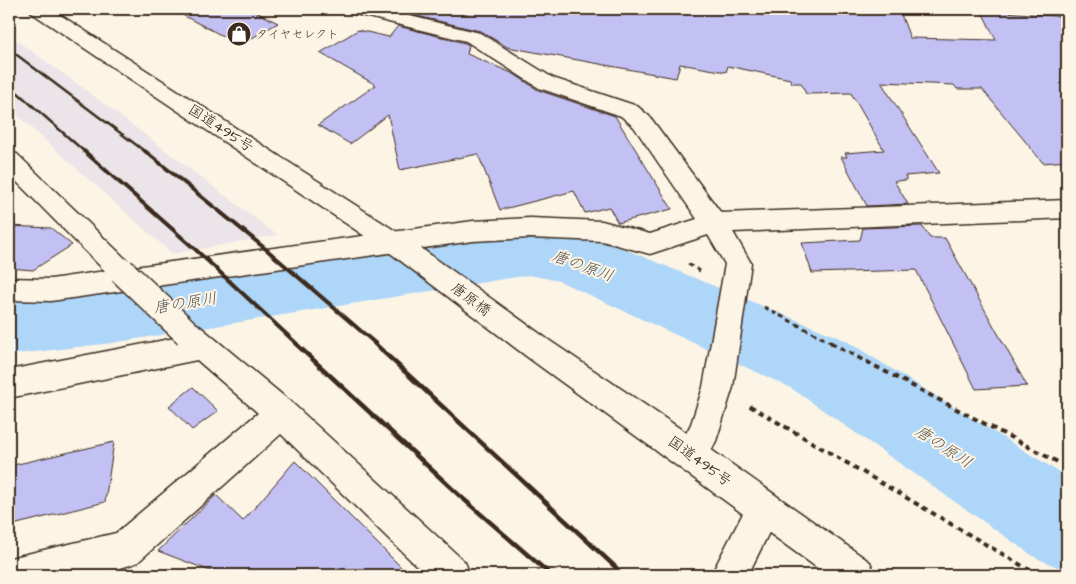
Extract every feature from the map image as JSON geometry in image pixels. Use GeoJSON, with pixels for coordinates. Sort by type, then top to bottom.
{"type":"FeatureCollection","features":[{"type":"Feature","properties":{"kind":"main road","name":"国道495号"},"geometry":{"type":"LineString","coordinates":[[40,9],[398,245]]}},
{"type":"Feature","properties":{"kind":"main road"},"geometry":{"type":"LineString","coordinates":[[359,9],[473,38],[546,83],[629,111],[642,122],[714,222],[738,263],[718,387],[705,430],[691,455]]}},
{"type":"Feature","properties":{"kind":"main road"},"geometry":{"type":"LineString","coordinates":[[9,160],[122,272],[194,339],[281,413],[452,575]]}},
{"type":"Feature","properties":{"kind":"main road"},"geometry":{"type":"LineString","coordinates":[[9,289],[51,290],[398,245],[473,231],[530,228],[602,231],[650,244],[714,222],[1067,209]]}},
{"type":"Feature","properties":{"kind":"main road","name":"唐原橋"},"geometry":{"type":"LineString","coordinates":[[398,245],[540,350]]}},
{"type":"Feature","properties":{"kind":"main road"},"geometry":{"type":"LineString","coordinates":[[9,384],[194,339]]}},
{"type":"Feature","properties":{"kind":"main road","name":"国道495号"},"geometry":{"type":"LineString","coordinates":[[540,350],[691,455],[857,575]]}},
{"type":"Feature","properties":{"kind":"main road"},"geometry":{"type":"LineString","coordinates":[[14,575],[125,549],[281,413]]}},
{"type":"Feature","properties":{"kind":"main road"},"geometry":{"type":"LineString","coordinates":[[729,575],[764,508]]}},
{"type":"Feature","properties":{"kind":"path"},"geometry":{"type":"LineString","coordinates":[[650,244],[732,301],[1067,467]]}},
{"type":"Feature","properties":{"kind":"path"},"geometry":{"type":"LineString","coordinates":[[718,387],[1038,575]]}},
{"type":"Feature","properties":{"kind":"shaded area"},"geometry":{"type":"Polygon","coordinates":[[[9,35],[82,87],[277,235],[172,254],[9,108],[9,35]]]}},
{"type":"Feature","properties":{"kind":"building","name":"タイヤセレクト"},"geometry":{"type":"Polygon","coordinates":[[[171,9],[250,9],[278,23],[240,45],[171,9]]]}},
{"type":"Feature","properties":{"kind":"building"},"geometry":{"type":"Polygon","coordinates":[[[413,9],[899,9],[910,38],[996,40],[981,10],[1067,17],[1067,161],[1043,163],[982,89],[957,89],[954,85],[881,82],[939,173],[905,176],[907,180],[894,181],[908,204],[867,206],[841,157],[847,157],[845,153],[884,150],[851,93],[806,94],[801,83],[792,83],[790,79],[728,66],[726,72],[680,64],[676,78],[507,47],[480,31],[409,14],[413,9]]]}},
{"type":"Feature","properties":{"kind":"building"},"geometry":{"type":"Polygon","coordinates":[[[398,26],[465,43],[469,45],[467,54],[514,74],[538,90],[615,116],[672,209],[618,223],[609,207],[585,213],[574,191],[500,210],[478,154],[400,170],[388,115],[350,144],[318,125],[376,85],[320,53],[358,30],[389,37],[398,26]]]}},
{"type":"Feature","properties":{"kind":"building"},"geometry":{"type":"Polygon","coordinates":[[[9,226],[51,228],[72,245],[33,270],[9,268],[9,226]]]}},
{"type":"Feature","properties":{"kind":"building"},"geometry":{"type":"Polygon","coordinates":[[[922,226],[930,238],[945,238],[1027,386],[976,389],[916,270],[812,273],[802,243],[860,240],[863,228],[922,226]]]}},
{"type":"Feature","properties":{"kind":"building"},"geometry":{"type":"Polygon","coordinates":[[[193,387],[218,411],[192,430],[169,406],[193,387]]]}},
{"type":"Feature","properties":{"kind":"building"},"geometry":{"type":"Polygon","coordinates":[[[114,442],[105,502],[9,526],[9,466],[114,442]]]}},
{"type":"Feature","properties":{"kind":"building"},"geometry":{"type":"Polygon","coordinates":[[[295,461],[409,575],[221,575],[158,551],[216,495],[243,521],[295,461]]]}},
{"type":"Feature","properties":{"kind":"waterway","name":"唐の原川"},"geometry":{"type":"LineString","coordinates":[[9,324],[112,313],[529,249],[565,255],[598,267],[818,364],[1067,527]]}},
{"type":"Feature","properties":{"kind":"railway"},"geometry":{"type":"LineString","coordinates":[[9,49],[147,153]]}},
{"type":"Feature","properties":{"kind":"railway"},"geometry":{"type":"LineString","coordinates":[[9,85],[86,153]]}},
{"type":"Feature","properties":{"kind":"railway"},"geometry":{"type":"LineString","coordinates":[[84,151],[196,250],[297,344]]}},
{"type":"Feature","properties":{"kind":"railway"},"geometry":{"type":"LineString","coordinates":[[145,151],[267,250],[376,344]]}},
{"type":"Feature","properties":{"kind":"railway"},"geometry":{"type":"LineString","coordinates":[[295,343],[460,496],[551,575]]}},
{"type":"Feature","properties":{"kind":"railway"},"geometry":{"type":"LineString","coordinates":[[374,343],[624,575]]}},
{"type":"Feature","properties":{"kind":"place","name":"タイヤセレクト"},"geometry":{"type":"Point","coordinates":[239,34]}}]}
